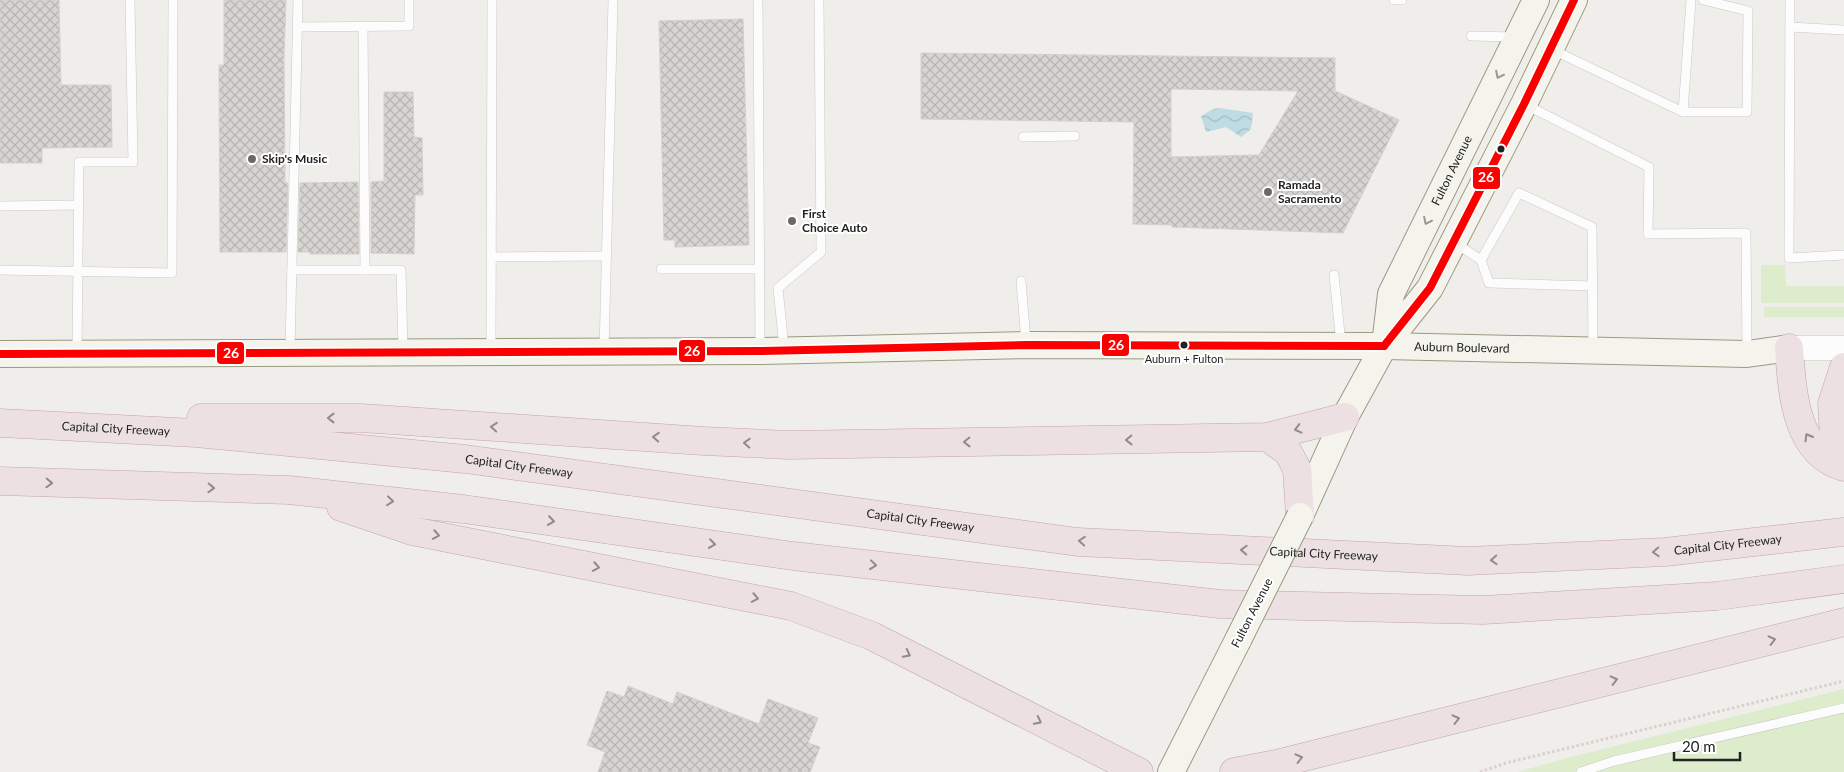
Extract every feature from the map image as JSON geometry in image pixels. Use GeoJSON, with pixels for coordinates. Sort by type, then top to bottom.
{"type":"FeatureCollection","features":[{"type":"Feature","properties":{"kind":"highway"},"geometry":{"type":"LineString","coordinates":[[1789,348],[1792,394],[1804,431],[1819,454],[1836,465],[1844,467]]}},
{"type":"Feature","properties":{"kind":"highway"},"geometry":{"type":"LineString","coordinates":[[1844,367],[1832,404],[1834,438],[1844,454]]}},
{"type":"Feature","properties":{"kind":"highway"},"geometry":{"type":"LineString","coordinates":[[0,418],[361,418],[704,441],[789,444],[1267,437],[1346,417]]}},
{"type":"Feature","properties":{"kind":"highway","name":"Capital City Freeway"},"geometry":{"type":"LineString","coordinates":[[0,422],[196,433],[465,459],[1078,542],[1468,561],[1665,552],[1844,532]]}},
{"type":"Feature","properties":{"kind":"highway"},"geometry":{"type":"LineString","coordinates":[[1267,437],[1288,452],[1297,469],[1300,516]]}},
{"type":"Feature","properties":{"kind":"highway"},"geometry":{"type":"LineString","coordinates":[[0,481],[289,490],[463,509],[793,556],[1220,604],[1483,610],[1717,596],[1844,579]]}},
{"type":"Feature","properties":{"kind":"highway"},"geometry":{"type":"LineString","coordinates":[[289,490],[412,530],[791,606],[872,636],[1139,772]]}},
{"type":"Feature","properties":{"kind":"highway"},"geometry":{"type":"LineString","coordinates":[[1234,772],[1276,764],[1844,622]]}},
{"type":"Feature","properties":{"kind":"main road","name":"Fulton Avenue"},"geometry":{"type":"LineString","coordinates":[[1384,346],[1391,294],[1536,0]]}},
{"type":"Feature","properties":{"kind":"main road","name":"Fulton Avenue"},"geometry":{"type":"LineString","coordinates":[[1172,772],[1300,516],[1346,417],[1384,346],[1430,288],[1524,104],[1574,0]]}},
{"type":"Feature","properties":{"kind":"main road","name":"Auburn Boulevard"},"geometry":{"type":"LineString","coordinates":[[0,354],[772,351],[1027,345],[1384,346],[1748,354],[1789,348]]}},
{"type":"Feature","properties":{"kind":"street","name":"Auburn Boulevard"},"geometry":{"type":"LineString","coordinates":[[1789,348],[1844,348]]}},
{"type":"Feature","properties":{"kind":"lane"},"geometry":{"type":"LineString","coordinates":[[77,354],[79,162],[133,162],[130,0]]}},
{"type":"Feature","properties":{"kind":"lane"},"geometry":{"type":"LineString","coordinates":[[0,270],[172,273],[173,0]]}},
{"type":"Feature","properties":{"kind":"lane"},"geometry":{"type":"LineString","coordinates":[[290,353],[298,0]]}},
{"type":"Feature","properties":{"kind":"lane"},"geometry":{"type":"LineString","coordinates":[[297,27],[409,26],[409,0]]}},
{"type":"Feature","properties":{"kind":"lane"},"geometry":{"type":"LineString","coordinates":[[491,352],[492,0]]}},
{"type":"Feature","properties":{"kind":"lane"},"geometry":{"type":"LineString","coordinates":[[604,351],[613,0]]}},
{"type":"Feature","properties":{"kind":"lane"},"geometry":{"type":"LineString","coordinates":[[758,0],[760,269],[772,351]]}},
{"type":"Feature","properties":{"kind":"lane"},"geometry":{"type":"LineString","coordinates":[[772,351],[778,288],[821,252],[819,0]]}},
{"type":"Feature","properties":{"kind":"lane"},"geometry":{"type":"LineString","coordinates":[[1394,0],[1402,0]]}},
{"type":"Feature","properties":{"kind":"lane"},"geometry":{"type":"LineString","coordinates":[[1683,112],[1691,0]]}},
{"type":"Feature","properties":{"kind":"lane"},"geometry":{"type":"LineString","coordinates":[[1551,49],[1683,112],[1747,112],[1748,10],[1702,0]]}},
{"type":"Feature","properties":{"kind":"lane"},"geometry":{"type":"LineString","coordinates":[[1790,0],[1789,258],[1844,255]]}},
{"type":"Feature","properties":{"kind":"lane"},"geometry":{"type":"LineString","coordinates":[[363,26],[364,270]]}},
{"type":"Feature","properties":{"kind":"lane"},"geometry":{"type":"LineString","coordinates":[[1790,28],[1844,30]]}},
{"type":"Feature","properties":{"kind":"lane"},"geometry":{"type":"LineString","coordinates":[[1471,36],[1518,37]]}},
{"type":"Feature","properties":{"kind":"lane"},"geometry":{"type":"LineString","coordinates":[[1524,104],[1649,167],[1648,234],[1746,233],[1748,354]]}},
{"type":"Feature","properties":{"kind":"lane"},"geometry":{"type":"LineString","coordinates":[[1023,137],[1075,136]]}},
{"type":"Feature","properties":{"kind":"lane"},"geometry":{"type":"LineString","coordinates":[[1481,260],[1519,193],[1592,227],[1593,350]]}},
{"type":"Feature","properties":{"kind":"lane"},"geometry":{"type":"LineString","coordinates":[[0,206],[79,205]]}},
{"type":"Feature","properties":{"kind":"lane"},"geometry":{"type":"LineString","coordinates":[[1453,243],[1481,260],[1490,283],[1593,286]]}},
{"type":"Feature","properties":{"kind":"lane"},"geometry":{"type":"LineString","coordinates":[[492,257],[607,256]]}},
{"type":"Feature","properties":{"kind":"lane"},"geometry":{"type":"LineString","coordinates":[[661,269],[760,269]]}},
{"type":"Feature","properties":{"kind":"lane"},"geometry":{"type":"LineString","coordinates":[[292,270],[401,270],[403,352]]}},
{"type":"Feature","properties":{"kind":"lane"},"geometry":{"type":"LineString","coordinates":[[1334,274],[1341,346]]}},
{"type":"Feature","properties":{"kind":"lane"},"geometry":{"type":"LineString","coordinates":[[1021,281],[1027,345]]}},
{"type":"Feature","properties":{"kind":"lane"},"geometry":{"type":"LineString","coordinates":[[1582,772],[1614,761],[1844,708]]}},
{"type":"Feature","properties":{"kind":"path"},"geometry":{"type":"LineString","coordinates":[[1480,772],[1515,761],[1844,681]]}},
{"type":"Feature","properties":{"kind":"green space"},"geometry":{"type":"Polygon","coordinates":[[[1761,265],[1785,265],[1786,286],[1844,286],[1844,303],[1761,303],[1761,265]]]}},
{"type":"Feature","properties":{"kind":"green space"},"geometry":{"type":"Polygon","coordinates":[[[1764,307],[1844,307],[1844,317],[1764,317],[1764,307]]]}},
{"type":"Feature","properties":{"kind":"green space"},"geometry":{"type":"Polygon","coordinates":[[[1844,689],[1844,772],[1518,772],[1563,759],[1844,689]]]}},
{"type":"Feature","properties":{"kind":"water"},"geometry":{"type":"Polygon","coordinates":[[[1220,108],[1253,113],[1251,129],[1241,137],[1226,127],[1206,132],[1201,116],[1213,109],[1220,108]]]}},
{"type":"Feature","properties":{"kind":"building"},"geometry":{"type":"Polygon","coordinates":[[[0,0],[59,0],[61,85],[111,85],[112,147],[42,148],[42,163],[0,163],[0,0]]]}},
{"type":"Feature","properties":{"kind":"building","name":"Skip's Music"},"geometry":{"type":"Polygon","coordinates":[[[224,0],[286,0],[284,57],[285,183],[288,183],[286,252],[220,252],[219,65],[224,65],[224,0]]]}},
{"type":"Feature","properties":{"kind":"building"},"geometry":{"type":"Polygon","coordinates":[[[743,19],[749,245],[675,247],[675,240],[664,240],[659,21],[743,19]]]}},
{"type":"Feature","properties":{"kind":"building"},"geometry":{"type":"Polygon","coordinates":[[[921,53],[1335,58],[1335,91],[1399,120],[1343,233],[1133,224],[1134,122],[921,119],[921,53]],[[1171,89],[1171,157],[1259,155],[1298,91],[1171,89]]]}},
{"type":"Feature","properties":{"kind":"building"},"geometry":{"type":"Polygon","coordinates":[[[384,92],[413,92],[414,137],[422,138],[423,195],[415,195],[414,254],[371,253],[371,182],[384,181],[384,92]]]}},
{"type":"Feature","properties":{"kind":"building"},"geometry":{"type":"Polygon","coordinates":[[[358,182],[359,254],[310,254],[310,252],[298,252],[300,183],[358,182]]]}},
{"type":"Feature","properties":{"kind":"building"},"geometry":{"type":"Polygon","coordinates":[[[628,686],[673,704],[677,692],[759,724],[768,699],[818,718],[808,743],[820,747],[810,772],[598,772],[605,752],[587,745],[607,691],[624,697],[628,686]]]}},
{"type":"Feature","properties":{"kind":"transit line","name":"26"},"geometry":{"type":"LineString","coordinates":[[1384,346],[1430,288],[1524,104],[1574,0]]}},
{"type":"Feature","properties":{"kind":"transit line","name":"26"},"geometry":{"type":"LineString","coordinates":[[0,354],[760,351],[1027,345],[1384,346]]}},
{"type":"Feature","properties":{"kind":"place","name":"Skip's Music"},"geometry":{"type":"Point","coordinates":[252,159]}},
{"type":"Feature","properties":{"kind":"place","name":"Ramada Sacramento"},"geometry":{"type":"Point","coordinates":[1268,192]}},
{"type":"Feature","properties":{"kind":"place","name":"First Choice Auto"},"geometry":{"type":"Point","coordinates":[792,221]}},
{"type":"Feature","properties":{"kind":"place","name":"Auburn + Fulton"},"geometry":{"type":"Point","coordinates":[1184,345]}}]}
